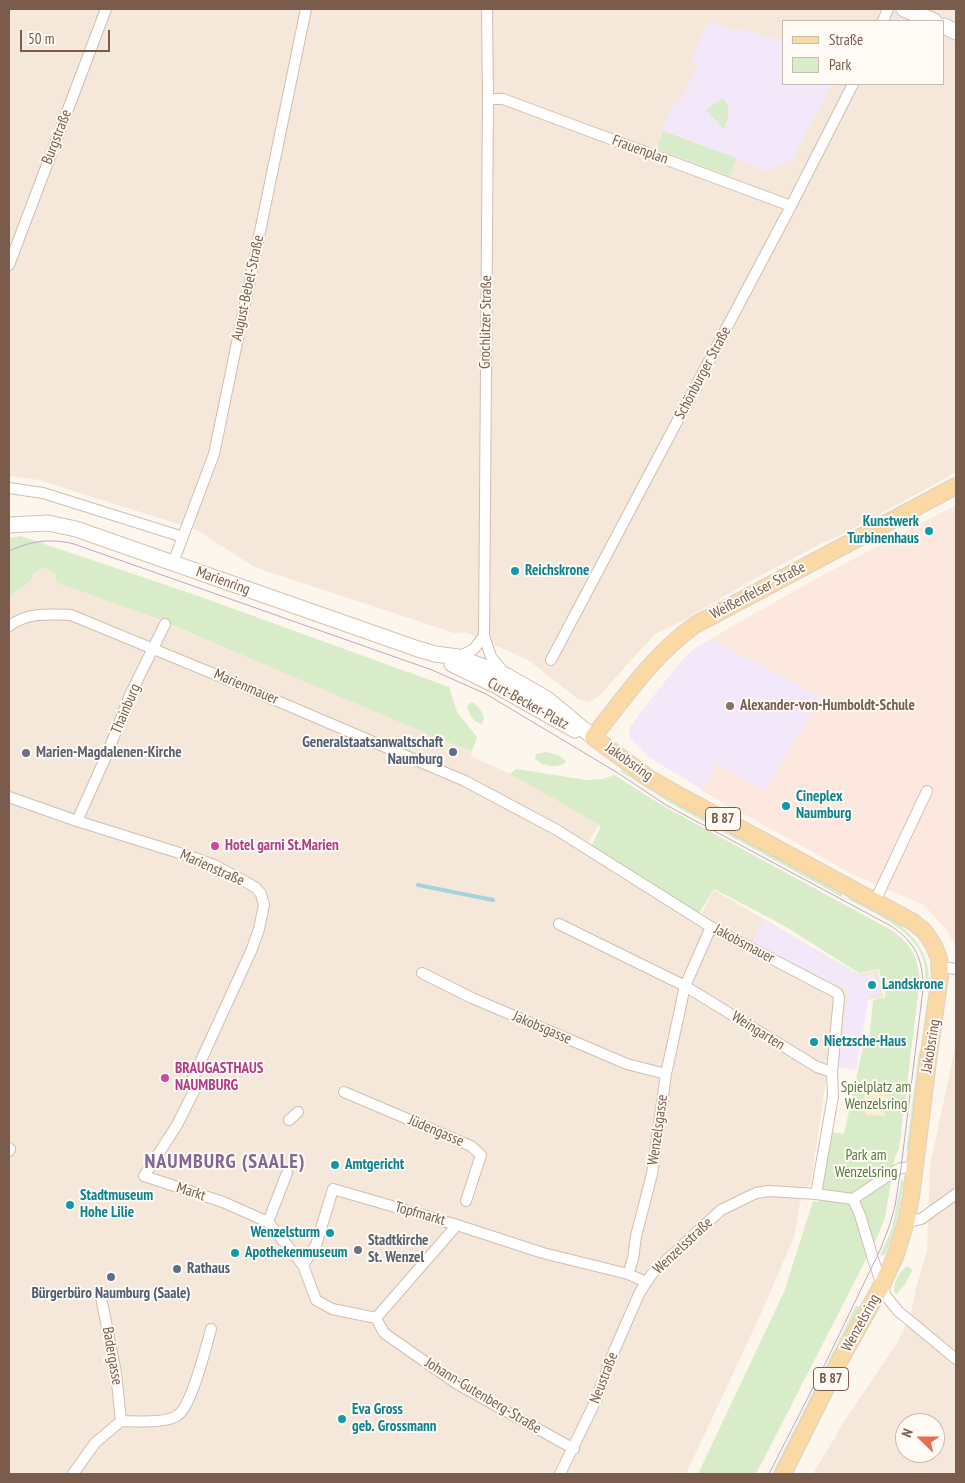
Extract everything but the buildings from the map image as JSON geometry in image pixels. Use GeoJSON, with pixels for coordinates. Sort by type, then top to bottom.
{"type":"FeatureCollection","features":[{"type":"Feature","properties":{"kind":"main road"},"geometry":{"type":"LineString","coordinates":[[904,9],[932,20]]}},
{"type":"Feature","properties":{"kind":"main road","name":"Weißenfelser Straße"},"geometry":{"type":"LineString","coordinates":[[593,737],[638,678],[669,645],[695,625],[956,486]]}},
{"type":"Feature","properties":{"kind":"main road","name":"Marienring"},"geometry":{"type":"LineString","coordinates":[[9,525],[34,523],[62,525],[436,654]]}},
{"type":"Feature","properties":{"kind":"main road","name":"Curt-Becker-Platz"},"geometry":{"type":"LineString","coordinates":[[436,654],[454,666],[502,688],[563,724],[593,737]]}},
{"type":"Feature","properties":{"kind":"main road","name":"Curt-Becker-Platz"},"geometry":{"type":"LineString","coordinates":[[436,654],[458,657],[507,676],[547,699],[593,737]]}},
{"type":"Feature","properties":{"kind":"main road","name":"Jakobsring"},"geometry":{"type":"LineString","coordinates":[[593,737],[626,762],[666,787],[905,917],[924,931],[948,968],[940,984],[906,1222]]}},
{"type":"Feature","properties":{"kind":"main road","name":"Wenzelsring"},"geometry":{"type":"LineString","coordinates":[[783,1474],[839,1362],[882,1285],[895,1256],[906,1222]]}},
{"type":"Feature","properties":{"kind":"street","name":"Burgstraße"},"geometry":{"type":"LineString","coordinates":[[9,265],[106,9]]}},
{"type":"Feature","properties":{"kind":"street","name":"August-Bebel-Straße"},"geometry":{"type":"LineString","coordinates":[[173,563],[214,454],[306,9]]}},
{"type":"Feature","properties":{"kind":"street","name":"Grochlitzer Straße"},"geometry":{"type":"LineString","coordinates":[[487,9],[484,636],[493,660]]}},
{"type":"Feature","properties":{"kind":"street","name":"Schönburger Straße"},"geometry":{"type":"LineString","coordinates":[[550,660],[852,85]]}},
{"type":"Feature","properties":{"kind":"street","name":"Frauenplan"},"geometry":{"type":"LineString","coordinates":[[488,99],[498,98],[512,102],[790,206]]}},
{"type":"Feature","properties":{"kind":"street"},"geometry":{"type":"LineString","coordinates":[[9,488],[43,493],[183,537]]}},
{"type":"Feature","properties":{"kind":"street","name":"Marienmauer"},"geometry":{"type":"LineString","coordinates":[[9,626],[32,615],[71,615],[232,681],[478,788]]}},
{"type":"Feature","properties":{"kind":"street","name":"Thainburg"},"geometry":{"type":"LineString","coordinates":[[77,821],[108,752],[130,695],[154,650],[165,624]]}},
{"type":"Feature","properties":{"kind":"street"},"geometry":{"type":"LineString","coordinates":[[458,657],[474,650],[484,636]]}},
{"type":"Feature","properties":{"kind":"street","name":"Curt-Becker-Platz"},"geometry":{"type":"LineString","coordinates":[[493,660],[507,676]]}},
{"type":"Feature","properties":{"kind":"street","name":"Jakobsmauer"},"geometry":{"type":"LineString","coordinates":[[478,788],[557,830],[711,927],[838,994],[840,997],[832,1072],[833,1096],[816,1194]]}},
{"type":"Feature","properties":{"kind":"street"},"geometry":{"type":"LineString","coordinates":[[875,901],[927,791]]}},
{"type":"Feature","properties":{"kind":"street","name":"Marienstraße"},"geometry":{"type":"LineString","coordinates":[[9,797],[120,835],[192,856],[214,865],[256,888],[261,894],[264,905],[252,949],[192,1080],[195,1089],[192,1096]]}},
{"type":"Feature","properties":{"kind":"street","name":"Weingarten"},"geometry":{"type":"LineString","coordinates":[[559,924],[685,986],[817,1067],[832,1072]]}},
{"type":"Feature","properties":{"kind":"street"},"geometry":{"type":"LineString","coordinates":[[685,986],[711,927]]}},
{"type":"Feature","properties":{"kind":"street","name":"Jakobsgasse"},"geometry":{"type":"LineString","coordinates":[[422,973],[472,998],[619,1061],[666,1074]]}},
{"type":"Feature","properties":{"kind":"street","name":"Wenzelsgasse"},"geometry":{"type":"LineString","coordinates":[[628,1274],[652,1174],[666,1074],[685,986]]}},
{"type":"Feature","properties":{"kind":"street","name":"Jüdengasse"},"geometry":{"type":"LineString","coordinates":[[344,1092],[471,1146],[481,1155],[466,1201]]}},
{"type":"Feature","properties":{"kind":"street","name":"Markt"},"geometry":{"type":"LineString","coordinates":[[192,1096],[168,1140],[144,1176],[223,1202],[268,1222],[303,1265]]}},
{"type":"Feature","properties":{"kind":"street"},"geometry":{"type":"LineString","coordinates":[[289,1120],[298,1112]]}},
{"type":"Feature","properties":{"kind":"street"},"geometry":{"type":"LineString","coordinates":[[915,1167],[907,1167],[895,1171],[853,1199],[886,1296],[898,1311],[956,1359]]}},
{"type":"Feature","properties":{"kind":"street"},"geometry":{"type":"LineString","coordinates":[[268,1222],[287,1173]]}},
{"type":"Feature","properties":{"kind":"street","name":"Topfmarkt"},"geometry":{"type":"LineString","coordinates":[[303,1265],[316,1245],[333,1189],[457,1225],[376,1318]]}},
{"type":"Feature","properties":{"kind":"street","name":"Wenzelsstraße"},"geometry":{"type":"LineString","coordinates":[[457,1225],[543,1253],[628,1274],[646,1282],[721,1210],[756,1193],[769,1191],[853,1199]]}},
{"type":"Feature","properties":{"kind":"street"},"geometry":{"type":"LineString","coordinates":[[906,1222],[923,1218],[956,1194]]}},
{"type":"Feature","properties":{"kind":"street"},"geometry":{"type":"LineString","coordinates":[[303,1265],[316,1300],[332,1309],[376,1318]]}},
{"type":"Feature","properties":{"kind":"street","name":"Neustraße"},"geometry":{"type":"LineString","coordinates":[[560,1474],[574,1449],[596,1400],[614,1351],[646,1282]]}},
{"type":"Feature","properties":{"kind":"street","name":"Badergasse"},"geometry":{"type":"LineString","coordinates":[[100,1292],[116,1373],[121,1420]]}},
{"type":"Feature","properties":{"kind":"street","name":"Johann-Gutenberg-Straße"},"geometry":{"type":"LineString","coordinates":[[376,1318],[384,1333],[457,1384],[574,1449]]}},
{"type":"Feature","properties":{"kind":"street"},"geometry":{"type":"LineString","coordinates":[[73,1474],[95,1443],[121,1420],[163,1420],[178,1415],[188,1401],[211,1329]]}},
{"type":"Feature","properties":{"kind":"shaded area"},"geometry":{"type":"Polygon","coordinates":[[[9,9],[956,9],[956,472],[655,634],[598,697],[589,702],[578,699],[528,660],[465,632],[454,633],[254,567],[197,530],[39,480],[9,476],[9,9]]]}},
{"type":"Feature","properties":{"kind":"shaded area"},"geometry":{"type":"Polygon","coordinates":[[[709,20],[730,29],[742,29],[782,40],[782,85],[831,85],[792,159],[767,171],[663,131],[673,102],[679,104],[698,64],[691,61],[709,20]]]}},
{"type":"Feature","properties":{"kind":"shaded area"},"geometry":{"type":"Polygon","coordinates":[[[956,505],[956,946],[944,927],[924,905],[854,875],[702,791],[714,769],[714,761],[765,790],[821,697],[710,639],[819,577],[956,505]]]}},
{"type":"Feature","properties":{"kind":"shaded area"},"geometry":{"type":"Polygon","coordinates":[[[45,567],[120,604],[472,751],[471,756],[510,774],[599,825],[585,848],[698,920],[714,890],[858,974],[878,970],[884,997],[866,1000],[856,1070],[825,1063],[826,1080],[811,1182],[800,1203],[794,1237],[759,1318],[686,1474],[9,1474],[9,597],[30,581],[35,572],[45,567]]]}},
{"type":"Feature","properties":{"kind":"shaded area","name":"Alexander-von-Humboldt-Schule"},"geometry":{"type":"Polygon","coordinates":[[[710,639],[821,697],[764,791],[714,762],[714,769],[703,790],[649,757],[631,739],[630,727],[681,661],[691,651],[710,639]]]}},
{"type":"Feature","properties":{"kind":"shaded area"},"geometry":{"type":"Polygon","coordinates":[[[763,921],[862,977],[872,974],[879,981],[880,993],[869,996],[856,1070],[838,1067],[848,993],[846,989],[752,943],[763,921]]]}},
{"type":"Feature","properties":{"kind":"shaded area"},"geometry":{"type":"Polygon","coordinates":[[[956,1043],[956,1474],[813,1474],[845,1420],[896,1345],[911,1314],[916,1288],[927,1251],[930,1166],[956,1043]]]}},
{"type":"Feature","properties":{"kind":"green space"},"geometry":{"type":"Polygon","coordinates":[[[723,98],[726,101],[728,113],[724,129],[706,110],[723,98]]]}},
{"type":"Feature","properties":{"kind":"green space"},"geometry":{"type":"Polygon","coordinates":[[[663,131],[736,158],[730,176],[657,149],[663,131]]]}},
{"type":"Feature","properties":{"kind":"green space"},"geometry":{"type":"Polygon","coordinates":[[[21,536],[201,597],[449,687],[457,712],[477,737],[472,751],[155,618],[56,582],[56,574],[45,567],[35,572],[30,581],[9,597],[9,538],[21,536]]]}},
{"type":"Feature","properties":{"kind":"green space"},"geometry":{"type":"Polygon","coordinates":[[[471,702],[478,706],[481,711],[484,719],[482,724],[476,722],[470,715],[467,706],[471,702]]]}},
{"type":"Feature","properties":{"kind":"green space"},"geometry":{"type":"Polygon","coordinates":[[[546,752],[558,755],[565,760],[565,763],[549,766],[535,759],[536,754],[546,752]]]}},
{"type":"Feature","properties":{"kind":"green space"},"geometry":{"type":"Polygon","coordinates":[[[516,769],[587,780],[603,779],[614,775],[665,807],[893,931],[912,950],[918,965],[920,991],[919,987],[899,1149],[895,1157],[885,1218],[876,1240],[756,1474],[698,1474],[784,1292],[813,1201],[819,1202],[831,1132],[844,1134],[864,1043],[869,1042],[873,1000],[886,997],[879,969],[859,973],[783,925],[714,889],[698,915],[590,849],[601,826],[510,774],[516,769]]]}},
{"type":"Feature","properties":{"kind":"green space"},"geometry":{"type":"Polygon","coordinates":[[[623,770],[655,792],[842,893],[842,897],[670,803],[620,771],[623,770]]]}},
{"type":"Feature","properties":{"kind":"green space"},"geometry":{"type":"Polygon","coordinates":[[[851,897],[886,916],[916,941],[923,952],[927,965],[929,986],[927,992],[924,962],[912,940],[893,924],[848,899],[851,897]]]}},
{"type":"Feature","properties":{"kind":"green space"},"geometry":{"type":"Polygon","coordinates":[[[919,1051],[922,1051],[909,1147],[906,1152],[919,1051]]]}},
{"type":"Feature","properties":{"kind":"green space"},"geometry":{"type":"Polygon","coordinates":[[[902,1178],[904,1183],[896,1223],[886,1254],[880,1256],[892,1228],[902,1178]]]}},
{"type":"Feature","properties":{"kind":"green space"},"geometry":{"type":"Polygon","coordinates":[[[907,1266],[912,1271],[905,1284],[895,1294],[894,1286],[897,1278],[907,1266]]]}},
{"type":"Feature","properties":{"kind":"green space"},"geometry":{"type":"Polygon","coordinates":[[[856,1306],[859,1307],[774,1474],[772,1474],[856,1306]]]}},
{"type":"Feature","properties":{"kind":"sand"},"geometry":{"type":"Polygon","coordinates":[[[880,1083],[885,1088],[885,1096],[890,1095],[889,1101],[884,1103],[885,1116],[866,1115],[864,1106],[865,1095],[872,1084],[880,1083]]]}},
{"type":"Feature","properties":{"kind":"waterway"},"geometry":{"type":"LineString","coordinates":[[418,885],[493,900]]}},
{"type":"Feature","properties":{"kind":"tram line"},"geometry":{"type":"LineString","coordinates":[[9,551],[41,541],[74,544],[432,670],[486,694],[618,773],[666,805],[891,926],[900,932],[912,945],[922,969],[923,989],[895,1206],[880,1250],[769,1474]]}},
{"type":"Feature","properties":{"kind":"place","name":"Kunstwerk Turbinenhaus"},"geometry":{"type":"Point","coordinates":[929,531]}},
{"type":"Feature","properties":{"kind":"place","name":"Reichskrone"},"geometry":{"type":"Point","coordinates":[515,571]}},
{"type":"Feature","properties":{"kind":"place","name":"Alexander-von-Humboldt-Schule"},"geometry":{"type":"Point","coordinates":[730,706]}},
{"type":"Feature","properties":{"kind":"place","name":"Generalstaatsanwaltschaft Naumburg"},"geometry":{"type":"Point","coordinates":[453,752]}},
{"type":"Feature","properties":{"kind":"place","name":"Marien-Magdalenen-Kirche"},"geometry":{"type":"Point","coordinates":[26,753]}},
{"type":"Feature","properties":{"kind":"place","name":"Cineplex Naumburg"},"geometry":{"type":"Point","coordinates":[786,806]}},
{"type":"Feature","properties":{"kind":"place","name":"Hotel garni St.Marien"},"geometry":{"type":"Point","coordinates":[215,846]}},
{"type":"Feature","properties":{"kind":"place","name":"Landskrone"},"geometry":{"type":"Point","coordinates":[872,985]}},
{"type":"Feature","properties":{"kind":"place","name":"Nietzsche-Haus"},"geometry":{"type":"Point","coordinates":[814,1042]}},
{"type":"Feature","properties":{"kind":"place","name":"BRAUGASTHAUS NAUMBURG"},"geometry":{"type":"Point","coordinates":[165,1078]}},
{"type":"Feature","properties":{"kind":"place","name":"Amtgericht"},"geometry":{"type":"Point","coordinates":[335,1165]}},
{"type":"Feature","properties":{"kind":"place","name":"Stadtmuseum Hohe Lilie"},"geometry":{"type":"Point","coordinates":[70,1205]}},
{"type":"Feature","properties":{"kind":"place","name":"Wenzelsturm"},"geometry":{"type":"Point","coordinates":[330,1233]}},
{"type":"Feature","properties":{"kind":"place","name":"Stadtkirche St. Wenzel"},"geometry":{"type":"Point","coordinates":[358,1250]}},
{"type":"Feature","properties":{"kind":"place","name":"Apothekenmuseum"},"geometry":{"type":"Point","coordinates":[235,1253]}},
{"type":"Feature","properties":{"kind":"place","name":"Rathaus"},"geometry":{"type":"Point","coordinates":[177,1269]}},
{"type":"Feature","properties":{"kind":"place","name":"Bürgerbüro Naumburg (Saale)"},"geometry":{"type":"Point","coordinates":[111,1277]}},
{"type":"Feature","properties":{"kind":"place","name":"Eva Gross geb. Grossmann"},"geometry":{"type":"Point","coordinates":[342,1419]}},
{"type":"Feature","properties":{"kind":"district","name":"NAUMBURG (SAALE)"},"geometry":{"type":"Point","coordinates":[225,1162]}},
{"type":"Feature","properties":{"kind":"park label","name":"Spielplatz am Wenzelsring"},"geometry":{"type":"Point","coordinates":[876,1096]}},
{"type":"Feature","properties":{"kind":"park label","name":"Park am Wenzelsring"},"geometry":{"type":"Point","coordinates":[866,1164]}}]}
